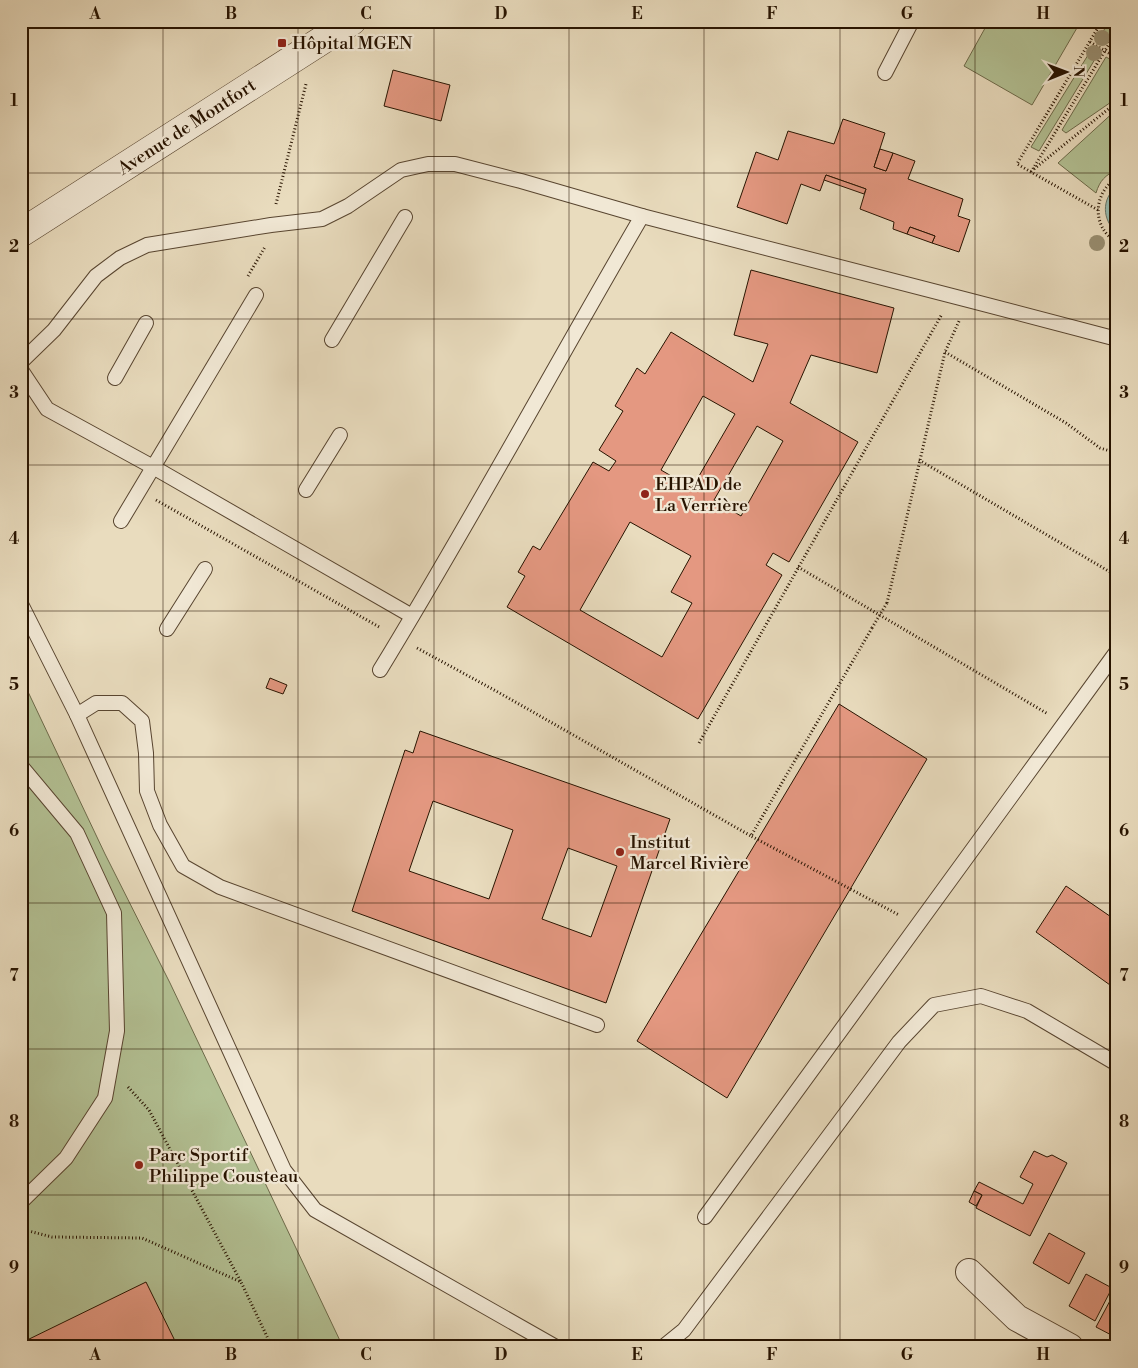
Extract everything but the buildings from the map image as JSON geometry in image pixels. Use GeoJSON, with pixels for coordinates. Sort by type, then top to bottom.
{"type":"FeatureCollection","features":[{"type":"Feature","properties":{"kind":"street","name":"Avenue de Montfort"},"geometry":{"type":"LineString","coordinates":[[21,233],[352,21]]}},
{"type":"Feature","properties":{"kind":"street"},"geometry":{"type":"LineString","coordinates":[[969,1272],[1017,1318],[1070,1347]]}},
{"type":"Feature","properties":{"kind":"lane"},"geometry":{"type":"LineString","coordinates":[[884,72],[912,21]]}},
{"type":"Feature","properties":{"kind":"lane"},"geometry":{"type":"LineString","coordinates":[[21,362],[54,330],[96,276],[120,258],[147,245],[271,225],[322,219],[348,206],[401,170],[428,164],[455,164],[642,216],[1117,340]]}},
{"type":"Feature","properties":{"kind":"lane"},"geometry":{"type":"LineString","coordinates":[[380,670],[441,569],[642,216]]}},
{"type":"Feature","properties":{"kind":"lane"},"geometry":{"type":"LineString","coordinates":[[332,340],[405,217]]}},
{"type":"Feature","properties":{"kind":"lane"},"geometry":{"type":"LineString","coordinates":[[121,521],[256,296]]}},
{"type":"Feature","properties":{"kind":"lane"},"geometry":{"type":"LineString","coordinates":[[115,378],[146,323]]}},
{"type":"Feature","properties":{"kind":"lane"},"geometry":{"type":"LineString","coordinates":[[21,370],[47,409],[153,467],[412,616]]}},
{"type":"Feature","properties":{"kind":"lane"},"geometry":{"type":"LineString","coordinates":[[306,490],[340,435]]}},
{"type":"Feature","properties":{"kind":"lane"},"geometry":{"type":"LineString","coordinates":[[167,629],[204,569]]}},
{"type":"Feature","properties":{"kind":"lane"},"geometry":{"type":"LineString","coordinates":[[21,604],[76,715],[284,1170],[316,1210],[556,1347]]}},
{"type":"Feature","properties":{"kind":"lane"},"geometry":{"type":"LineString","coordinates":[[705,1217],[1117,651]]}},
{"type":"Feature","properties":{"kind":"lane"},"geometry":{"type":"LineString","coordinates":[[76,715],[96,703],[122,702],[142,721],[146,753],[147,790],[160,825],[184,866],[220,887],[597,1025]]}},
{"type":"Feature","properties":{"kind":"lane"},"geometry":{"type":"LineString","coordinates":[[21,766],[77,832],[114,913],[117,1031],[105,1098],[66,1158],[21,1202]]}},
{"type":"Feature","properties":{"kind":"lane"},"geometry":{"type":"LineString","coordinates":[[663,1347],[684,1330],[899,1042],[934,1005],[981,996],[1027,1011],[1117,1064]]}},
{"type":"Feature","properties":{"kind":"path"},"geometry":{"type":"LineString","coordinates":[[1098,210],[1017,164],[1102,21]]}},
{"type":"Feature","properties":{"kind":"path"},"geometry":{"type":"LineString","coordinates":[[1031,172],[1117,31]]}},
{"type":"Feature","properties":{"kind":"path"},"geometry":{"type":"LineString","coordinates":[[1090,42],[1117,58]]}},
{"type":"Feature","properties":{"kind":"path"},"geometry":{"type":"LineString","coordinates":[[246,280],[265,247],[316,45]]}},
{"type":"Feature","properties":{"kind":"path"},"geometry":{"type":"LineString","coordinates":[[1031,172],[1117,102]]}},
{"type":"Feature","properties":{"kind":"path"},"geometry":{"type":"LineString","coordinates":[[1117,178],[1111,181],[1104,189],[1099,199],[1098,210],[1099,221],[1105,232],[1117,242]]}},
{"type":"Feature","properties":{"kind":"path"},"geometry":{"type":"LineString","coordinates":[[699,742],[952,296]]}},
{"type":"Feature","properties":{"kind":"path"},"geometry":{"type":"LineString","coordinates":[[750,836],[887,603],[945,352],[968,300]]}},
{"type":"Feature","properties":{"kind":"path"},"geometry":{"type":"LineString","coordinates":[[945,352],[1066,423],[1100,448],[1117,454]]}},
{"type":"Feature","properties":{"kind":"path"},"geometry":{"type":"LineString","coordinates":[[919,460],[1117,576]]}},
{"type":"Feature","properties":{"kind":"path"},"geometry":{"type":"LineString","coordinates":[[139,490],[750,836],[917,925]]}},
{"type":"Feature","properties":{"kind":"path"},"geometry":{"type":"LineString","coordinates":[[798,567],[1064,724]]}},
{"type":"Feature","properties":{"kind":"path"},"geometry":{"type":"LineString","coordinates":[[149,1110],[241,1282],[272,1347]]}},
{"type":"Feature","properties":{"kind":"path"},"geometry":{"type":"LineString","coordinates":[[21,1229],[52,1237],[142,1238],[241,1282]]}},
{"type":"Feature","properties":{"kind":"green space"},"geometry":{"type":"Polygon","coordinates":[[[989,21],[1081,21],[1032,105],[964,66],[989,21]]]}},
{"type":"Feature","properties":{"kind":"green space"},"geometry":{"type":"Polygon","coordinates":[[[1109,21],[1117,21],[1117,25],[1106,43],[1099,39],[1109,21]]]}},
{"type":"Feature","properties":{"kind":"green space"},"geometry":{"type":"Polygon","coordinates":[[[1093,47],[1100,51],[1039,151],[1031,147],[1093,47]]]}},
{"type":"Feature","properties":{"kind":"green space"},"geometry":{"type":"Polygon","coordinates":[[[1106,57],[1117,63],[1117,98],[1066,133],[1062,130],[1106,57]]]}},
{"type":"Feature","properties":{"kind":"green space"},"geometry":{"type":"Polygon","coordinates":[[[1117,109],[1117,169],[1104,179],[1096,193],[1058,163],[1117,109]]]}},
{"type":"Feature","properties":{"kind":"green space","name":"Parc Sportif Philippe Cousteau"},"geometry":{"type":"Polygon","coordinates":[[[21,677],[105,854],[170,983],[343,1347],[21,1347],[21,677]]]}},
{"type":"Feature","properties":{"kind":"water"},"geometry":{"type":"Polygon","coordinates":[[[1117,186],[1117,233],[1108,222],[1105,210],[1108,197],[1117,186]]]}},
{"type":"Feature","properties":{"kind":"place","name":"Hôpital MGEN"},"geometry":{"type":"Point","coordinates":[282,43]}},
{"type":"Feature","properties":{"kind":"place","name":"EHPAD de La Verrière"},"geometry":{"type":"Point","coordinates":[645,494]}},
{"type":"Feature","properties":{"kind":"place","name":"Institut Marcel Rivière"},"geometry":{"type":"Point","coordinates":[620,852]}},
{"type":"Feature","properties":{"kind":"place","name":"Parc Sportif Philippe Cousteau"},"geometry":{"type":"Point","coordinates":[139,1165]}}]}
